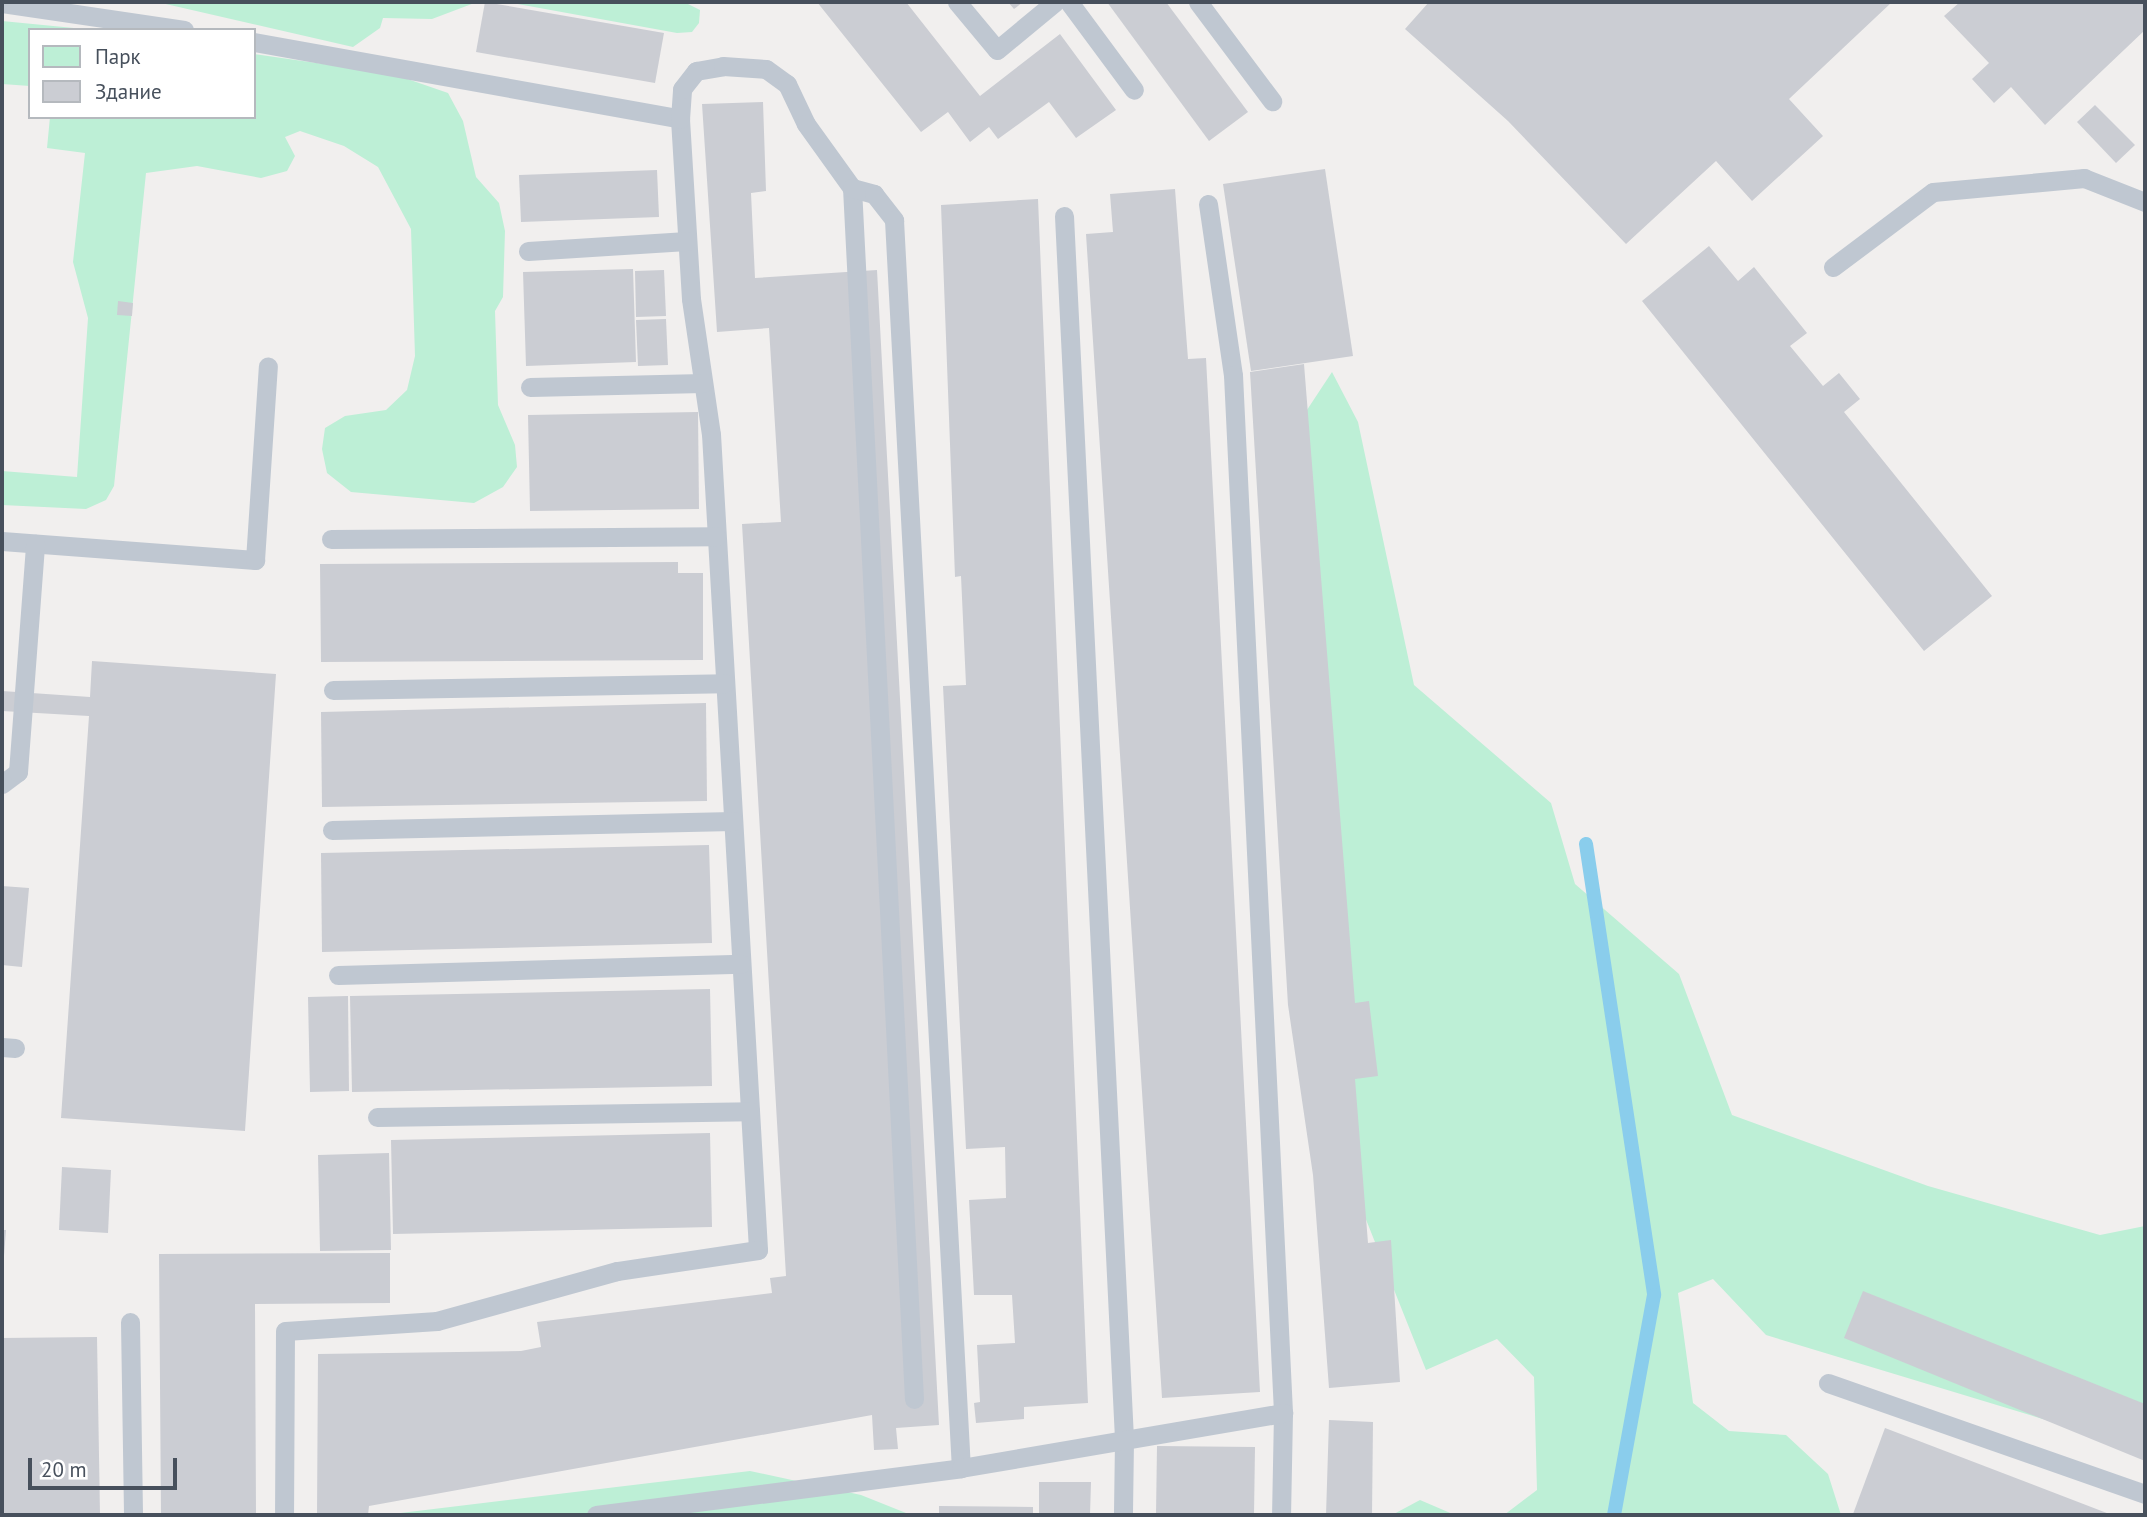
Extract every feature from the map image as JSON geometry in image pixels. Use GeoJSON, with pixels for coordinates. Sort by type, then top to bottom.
{"type":"FeatureCollection","features":[{"type":"Feature","properties":{"kind":"lane"},"geometry":{"type":"LineString","coordinates":[[957,2],[997,50],[1055,2]]}},
{"type":"Feature","properties":{"kind":"lane"},"geometry":{"type":"LineString","coordinates":[[1069,2],[1134,90]]}},
{"type":"Feature","properties":{"kind":"lane"},"geometry":{"type":"LineString","coordinates":[[1198,2],[1272,101]]}},
{"type":"Feature","properties":{"kind":"lane"},"geometry":{"type":"LineString","coordinates":[[2,3],[171,28]]}},
{"type":"Feature","properties":{"kind":"lane"},"geometry":{"type":"LineString","coordinates":[[256,42],[680,119]]}},
{"type":"Feature","properties":{"kind":"lane"},"geometry":{"type":"LineString","coordinates":[[285,1515],[285,1331],[437,1321],[617,1271],[758,1250],[716,536],[687,241],[680,119],[682,89],[696,71],[723,66],[766,69],[787,84],[806,124],[852,188],[914,1399]]}},
{"type":"Feature","properties":{"kind":"lane"},"geometry":{"type":"LineString","coordinates":[[1833,267],[1933,192],[2084,178],[2145,202]]}},
{"type":"Feature","properties":{"kind":"lane"},"geometry":{"type":"LineString","coordinates":[[852,188],[874,194],[894,220],[961,1468]]}},
{"type":"Feature","properties":{"kind":"lane"},"geometry":{"type":"LineString","coordinates":[[1208,204],[1233,375],[1283,1413],[1281,1515]]}},
{"type":"Feature","properties":{"kind":"lane"},"geometry":{"type":"LineString","coordinates":[[1064,216],[1124,1440],[1123,1515]]}},
{"type":"Feature","properties":{"kind":"lane"},"geometry":{"type":"LineString","coordinates":[[528,251],[687,241]]}},
{"type":"Feature","properties":{"kind":"lane"},"geometry":{"type":"LineString","coordinates":[[2,541],[255,560],[268,366]]}},
{"type":"Feature","properties":{"kind":"lane"},"geometry":{"type":"LineString","coordinates":[[530,387],[703,383]]}},
{"type":"Feature","properties":{"kind":"lane"},"geometry":{"type":"LineString","coordinates":[[331,539],[716,536]]}},
{"type":"Feature","properties":{"kind":"lane"},"geometry":{"type":"LineString","coordinates":[[2,784],[18,772],[35,544]]}},
{"type":"Feature","properties":{"kind":"lane"},"geometry":{"type":"LineString","coordinates":[[333,690],[725,683]]}},
{"type":"Feature","properties":{"kind":"lane"},"geometry":{"type":"LineString","coordinates":[[332,830],[733,821]]}},
{"type":"Feature","properties":{"kind":"lane"},"geometry":{"type":"LineString","coordinates":[[338,975],[741,964]]}},
{"type":"Feature","properties":{"kind":"lane"},"geometry":{"type":"LineString","coordinates":[[377,1117],[750,1111]]}},
{"type":"Feature","properties":{"kind":"lane"},"geometry":{"type":"LineString","coordinates":[[131,1322],[133,1515]]}},
{"type":"Feature","properties":{"kind":"lane"},"geometry":{"type":"LineString","coordinates":[[1828,1383],[2145,1494]]}},
{"type":"Feature","properties":{"kind":"lane"},"geometry":{"type":"LineString","coordinates":[[596,1515],[961,1468],[1283,1413]]}},
{"type":"Feature","properties":{"kind":"green space"},"geometry":{"type":"Polygon","coordinates":[[[157,2],[477,2],[432,19],[383,18],[380,28],[353,47],[157,2]]]}},
{"type":"Feature","properties":{"kind":"green space"},"geometry":{"type":"Polygon","coordinates":[[[506,2],[684,2],[700,10],[699,23],[692,32],[677,33],[506,2]]]}},
{"type":"Feature","properties":{"kind":"green space"},"geometry":{"type":"Polygon","coordinates":[[[2,21],[72,28],[28,28],[28,86],[2,84],[2,21]]]}},
{"type":"Feature","properties":{"kind":"green space"},"geometry":{"type":"Polygon","coordinates":[[[256,54],[393,74],[448,93],[463,121],[476,177],[499,203],[505,231],[503,297],[495,311],[498,405],[515,445],[517,467],[503,487],[474,503],[351,492],[327,473],[322,449],[325,428],[345,416],[386,410],[407,390],[415,356],[411,229],[378,167],[344,146],[300,131],[285,137],[295,156],[287,171],[261,178],[197,166],[146,173],[114,486],[106,500],[86,509],[2,505],[2,471],[77,477],[88,318],[73,262],[85,153],[47,148],[50,119],[256,119],[256,54]]]}},
{"type":"Feature","properties":{"kind":"green space"},"geometry":{"type":"Polygon","coordinates":[[[1332,372],[1358,422],[1414,685],[1551,803],[1575,884],[1679,974],[1732,1115],[1928,1186],[2100,1235],[2145,1226],[2145,1450],[1766,1335],[1713,1279],[1678,1293],[1693,1403],[1729,1431],[1786,1435],[1828,1474],[1841,1515],[1504,1515],[1537,1490],[1534,1377],[1497,1339],[1426,1370],[1363,1212],[1303,416],[1332,372]]]}},
{"type":"Feature","properties":{"kind":"green space"},"geometry":{"type":"Polygon","coordinates":[[[750,1471],[861,1495],[911,1515],[384,1515],[750,1471]]]}},
{"type":"Feature","properties":{"kind":"green space"},"geometry":{"type":"Polygon","coordinates":[[[1420,1500],[1455,1515],[1392,1515],[1420,1500]]]}},
{"type":"Feature","properties":{"kind":"building"},"geometry":{"type":"Polygon","coordinates":[[[485,2],[664,33],[655,83],[476,52],[485,2]]]}},
{"type":"Feature","properties":{"kind":"building"},"geometry":{"type":"Polygon","coordinates":[[[817,2],[906,2],[980,96],[1060,34],[1116,110],[1076,138],[1049,102],[998,139],[989,127],[970,142],[948,112],[921,132],[817,2]]]}},
{"type":"Feature","properties":{"kind":"building"},"geometry":{"type":"Polygon","coordinates":[[[1008,2],[1023,2],[1014,9],[1008,2]]]}},
{"type":"Feature","properties":{"kind":"building"},"geometry":{"type":"Polygon","coordinates":[[[1107,2],[1166,2],[1248,112],[1209,141],[1107,2]]]}},
{"type":"Feature","properties":{"kind":"building"},"geometry":{"type":"Polygon","coordinates":[[[1429,2],[1892,2],[1789,99],[1823,136],[1752,201],[1716,161],[1626,244],[1508,121],[1405,29],[1429,2]]]}},
{"type":"Feature","properties":{"kind":"building"},"geometry":{"type":"Polygon","coordinates":[[[1960,2],[2145,2],[2145,30],[2045,125],[2011,87],[1994,103],[1972,79],[1989,63],[1944,16],[1960,2]]]}},
{"type":"Feature","properties":{"kind":"building"},"geometry":{"type":"Polygon","coordinates":[[[763,102],[766,191],[751,193],[755,278],[877,270],[939,1425],[896,1428],[898,1449],[874,1450],[872,1415],[369,1506],[368,1515],[317,1515],[318,1354],[521,1351],[541,1347],[537,1322],[772,1293],[770,1278],[786,1276],[742,524],[781,522],[769,328],[717,332],[702,104],[763,102]]]}},
{"type":"Feature","properties":{"kind":"building"},"geometry":{"type":"Polygon","coordinates":[[[2095,105],[2135,145],[2116,163],[2077,122],[2095,105]]]}},
{"type":"Feature","properties":{"kind":"building"},"geometry":{"type":"Polygon","coordinates":[[[1325,169],[1353,356],[1251,371],[1223,184],[1325,169]]]}},
{"type":"Feature","properties":{"kind":"building"},"geometry":{"type":"Polygon","coordinates":[[[657,170],[659,217],[521,222],[519,175],[657,170]]]}},
{"type":"Feature","properties":{"kind":"building"},"geometry":{"type":"Polygon","coordinates":[[[1175,189],[1188,359],[1206,358],[1260,1392],[1162,1398],[1086,234],[1113,232],[1110,194],[1175,189]]]}},
{"type":"Feature","properties":{"kind":"building"},"geometry":{"type":"Polygon","coordinates":[[[1038,199],[1088,1403],[1024,1407],[1024,1419],[976,1423],[974,1403],[980,1402],[977,1345],[1015,1343],[1012,1295],[974,1295],[969,1200],[1006,1198],[1005,1147],[966,1149],[943,686],[966,685],[961,576],[955,577],[941,205],[1038,199]]]}},
{"type":"Feature","properties":{"kind":"building"},"geometry":{"type":"Polygon","coordinates":[[[1709,246],[1738,281],[1754,267],[1807,333],[1790,346],[1823,386],[1839,373],[1860,399],[1844,412],[1992,596],[1924,651],[1642,301],[1709,246]]]}},
{"type":"Feature","properties":{"kind":"building"},"geometry":{"type":"Polygon","coordinates":[[[633,269],[636,362],[526,366],[523,272],[633,269]]]}},
{"type":"Feature","properties":{"kind":"building"},"geometry":{"type":"Polygon","coordinates":[[[664,270],[666,316],[636,317],[635,271],[664,270]]]}},
{"type":"Feature","properties":{"kind":"building"},"geometry":{"type":"Polygon","coordinates":[[[118,301],[133,303],[132,316],[117,315],[118,301]]]}},
{"type":"Feature","properties":{"kind":"building"},"geometry":{"type":"Polygon","coordinates":[[[666,319],[668,365],[638,366],[636,320],[666,319]]]}},
{"type":"Feature","properties":{"kind":"building"},"geometry":{"type":"Polygon","coordinates":[[[1304,364],[1355,1003],[1369,1001],[1378,1076],[1355,1079],[1368,1243],[1391,1240],[1400,1382],[1329,1388],[1313,1175],[1288,1005],[1250,372],[1304,364]]]}},
{"type":"Feature","properties":{"kind":"building"},"geometry":{"type":"Polygon","coordinates":[[[698,412],[699,509],[530,511],[528,415],[698,412]]]}},
{"type":"Feature","properties":{"kind":"building"},"geometry":{"type":"Polygon","coordinates":[[[678,562],[678,573],[703,573],[703,660],[321,662],[320,564],[678,562]]]}},
{"type":"Feature","properties":{"kind":"building"},"geometry":{"type":"Polygon","coordinates":[[[92,661],[276,674],[245,1131],[61,1118],[89,716],[2,711],[2,691],[90,697],[92,661]]]}},
{"type":"Feature","properties":{"kind":"building"},"geometry":{"type":"Polygon","coordinates":[[[706,703],[707,801],[322,807],[321,712],[706,703]]]}},
{"type":"Feature","properties":{"kind":"building"},"geometry":{"type":"Polygon","coordinates":[[[709,845],[712,943],[322,952],[321,853],[709,845]]]}},
{"type":"Feature","properties":{"kind":"building"},"geometry":{"type":"Polygon","coordinates":[[[2,886],[29,888],[22,967],[2,965],[2,886]]]}},
{"type":"Feature","properties":{"kind":"building"},"geometry":{"type":"Polygon","coordinates":[[[710,989],[712,1086],[352,1092],[350,996],[710,989]]]}},
{"type":"Feature","properties":{"kind":"building"},"geometry":{"type":"Polygon","coordinates":[[[348,996],[349,1091],[310,1092],[308,997],[348,996]]]}},
{"type":"Feature","properties":{"kind":"building"},"geometry":{"type":"Polygon","coordinates":[[[710,1133],[712,1227],[393,1234],[391,1140],[710,1133]]]}},
{"type":"Feature","properties":{"kind":"building"},"geometry":{"type":"Polygon","coordinates":[[[389,1153],[391,1250],[320,1251],[318,1155],[389,1153]]]}},
{"type":"Feature","properties":{"kind":"building"},"geometry":{"type":"Polygon","coordinates":[[[62,1167],[111,1170],[108,1233],[59,1230],[62,1167]]]}},
{"type":"Feature","properties":{"kind":"building"},"geometry":{"type":"Polygon","coordinates":[[[2,1230],[6,1230],[4,1256],[2,1256],[2,1230]]]}},
{"type":"Feature","properties":{"kind":"building"},"geometry":{"type":"Polygon","coordinates":[[[390,1253],[390,1303],[255,1304],[256,1515],[161,1515],[159,1254],[390,1253]]]}},
{"type":"Feature","properties":{"kind":"building"},"geometry":{"type":"Polygon","coordinates":[[[1863,1291],[2145,1404],[2145,1461],[1844,1338],[1863,1291]]]}},
{"type":"Feature","properties":{"kind":"building"},"geometry":{"type":"Polygon","coordinates":[[[97,1337],[100,1515],[2,1515],[2,1338],[97,1337]]]}},
{"type":"Feature","properties":{"kind":"building"},"geometry":{"type":"Polygon","coordinates":[[[1329,1420],[1373,1422],[1372,1515],[1326,1515],[1329,1420]]]}},
{"type":"Feature","properties":{"kind":"building"},"geometry":{"type":"Polygon","coordinates":[[[1885,1428],[2112,1515],[1853,1514],[1885,1428]]]}},
{"type":"Feature","properties":{"kind":"building"},"geometry":{"type":"Polygon","coordinates":[[[1157,1446],[1255,1447],[1254,1515],[1156,1515],[1157,1446]]]}},
{"type":"Feature","properties":{"kind":"building"},"geometry":{"type":"Polygon","coordinates":[[[1039,1482],[1091,1482],[1090,1515],[1039,1515],[1039,1482]]]}},
{"type":"Feature","properties":{"kind":"building"},"geometry":{"type":"Polygon","coordinates":[[[939,1506],[1033,1507],[1033,1515],[939,1515],[939,1506]]]}},
{"type":"Feature","properties":{"kind":"waterway"},"geometry":{"type":"LineString","coordinates":[[1586,844],[1654,1295],[1614,1515]]}}]}
